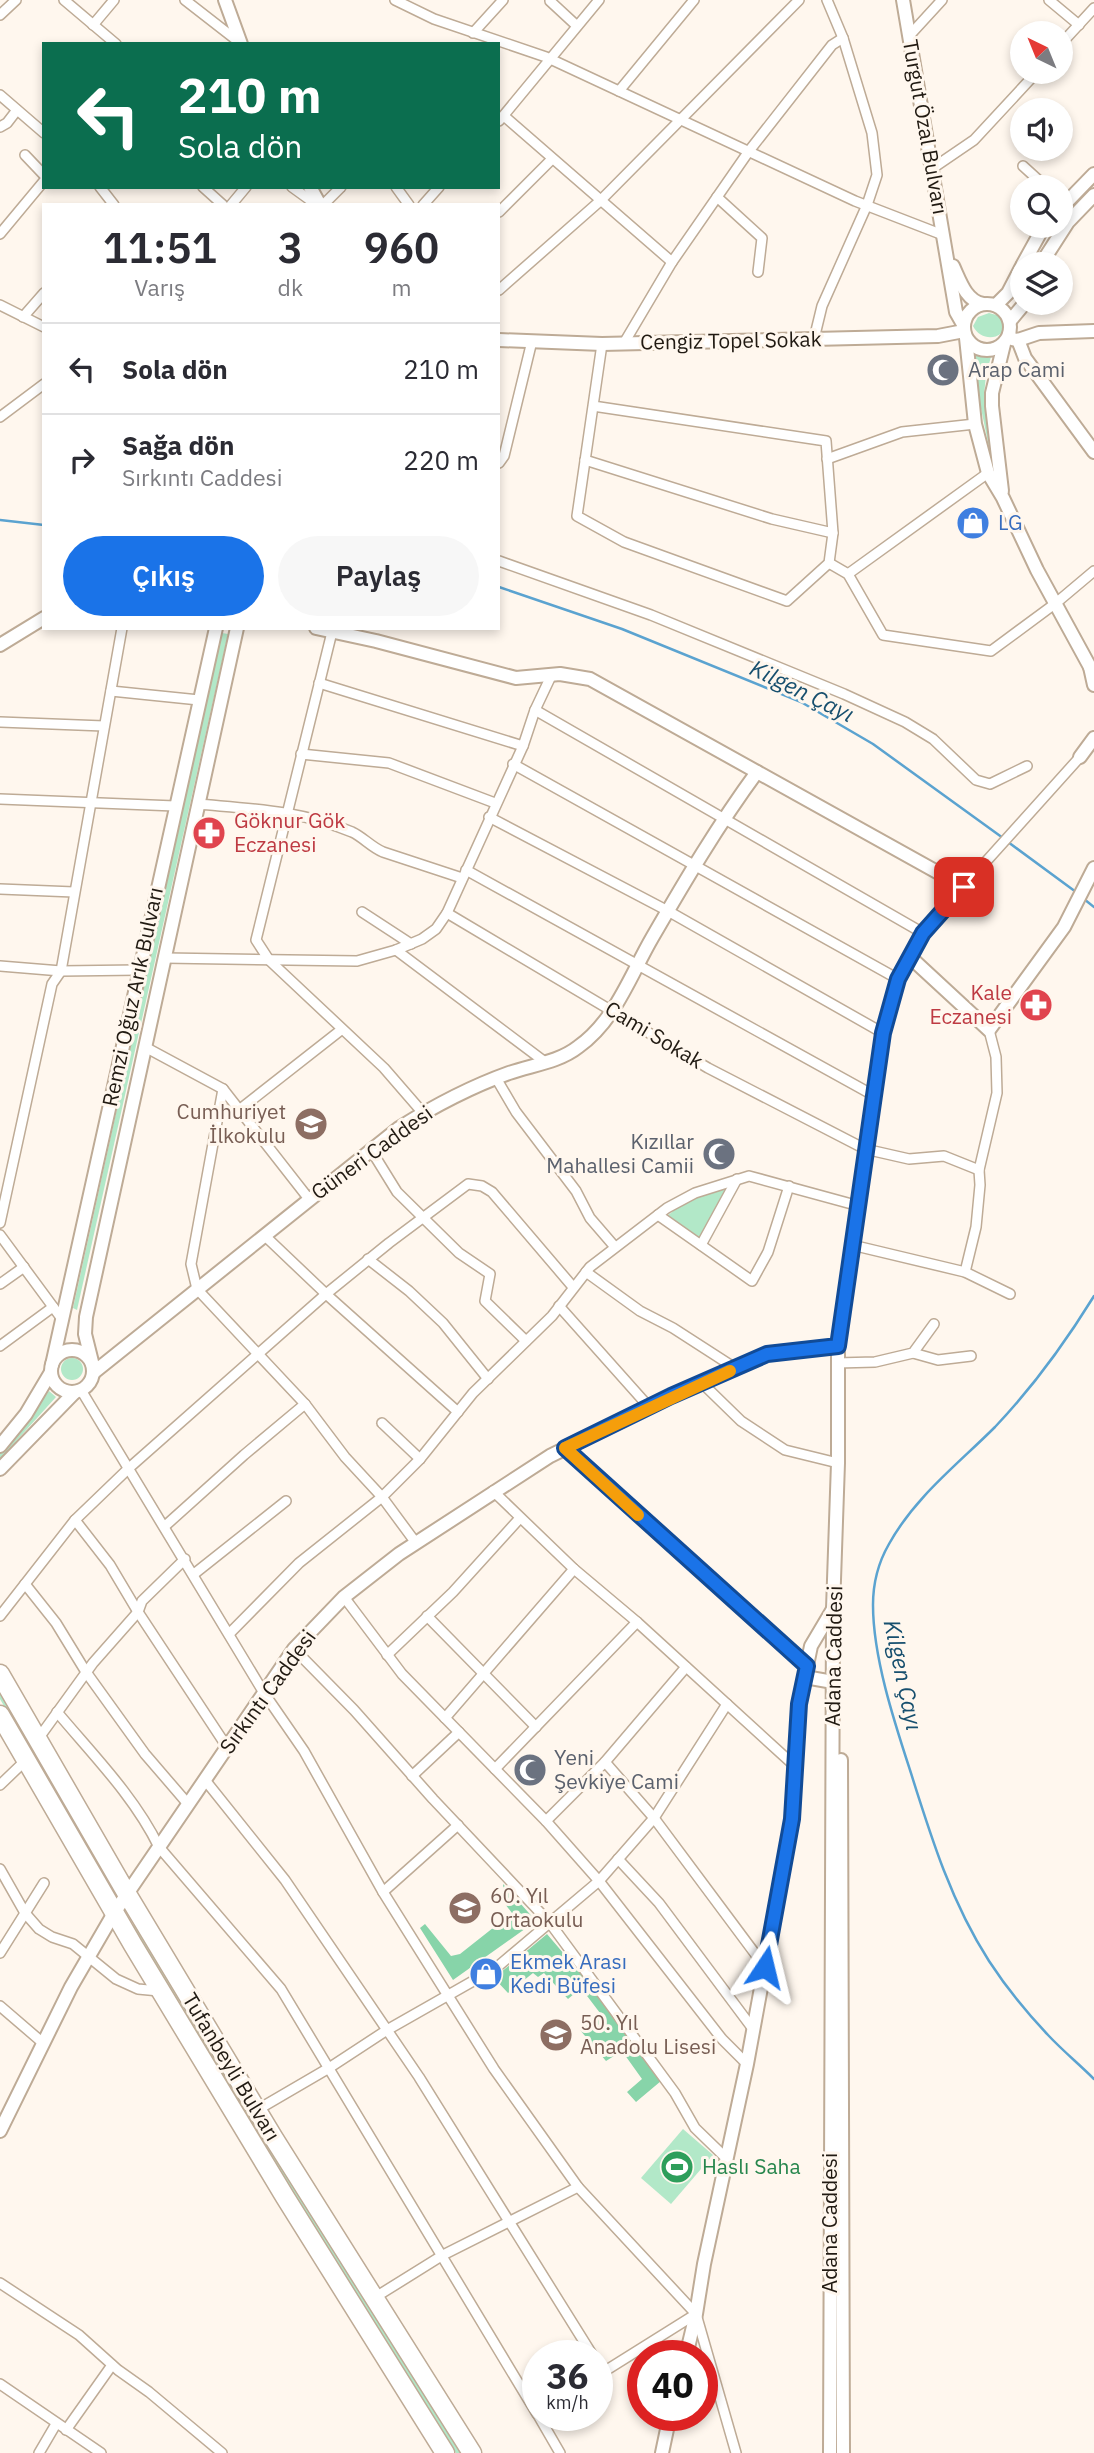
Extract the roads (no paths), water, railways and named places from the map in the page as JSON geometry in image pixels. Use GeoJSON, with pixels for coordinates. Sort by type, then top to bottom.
{"type":"FeatureCollection","features":[{"type":"Feature","properties":{"kind":"highway","name":"Tufanbeyli Bulvarı"},"geometry":{"type":"LineString","coordinates":[[0,1674],[127,1894],[257,2110],[472,2453]]}},
{"type":"Feature","properties":{"kind":"highway","name":"Tufanbeyli Bulvarı"},"geometry":{"type":"LineString","coordinates":[[0,1715],[114,1913],[285,2197],[445,2453]]}},
{"type":"Feature","properties":{"kind":"main road"},"geometry":{"type":"LineString","coordinates":[[225,0],[240,42]]}},
{"type":"Feature","properties":{"kind":"main road","name":"Turgut Özal Bulvarı"},"geometry":{"type":"LineString","coordinates":[[903,0],[956,312],[965,332],[975,424],[988,473],[1092,670],[1094,685]]}},
{"type":"Feature","properties":{"kind":"main road"},"geometry":{"type":"LineString","coordinates":[[1073,194],[1094,174]]}},
{"type":"Feature","properties":{"kind":"main road"},"geometry":{"type":"LineString","coordinates":[[1049,252],[1068,222],[1094,195]]}},
{"type":"Feature","properties":{"kind":"main road","name":"Turgut Özal Bulvarı"},"geometry":{"type":"LineString","coordinates":[[947,253],[962,286],[972,299],[1005,312],[1010,322],[1010,341],[992,393],[1003,498]]}},
{"type":"Feature","properties":{"kind":"main road"},"geometry":{"type":"LineString","coordinates":[[1010,289],[990,304],[971,310],[966,316],[965,332],[976,348],[991,350],[1010,341],[1039,333],[1094,331]]}},
{"type":"Feature","properties":{"kind":"main road"},"geometry":{"type":"LineString","coordinates":[[1016,315],[1010,322],[1039,333]]}},
{"type":"Feature","properties":{"kind":"main road","name":"Cengiz Topel Sokak"},"geometry":{"type":"LineString","coordinates":[[500,340],[602,344],[937,336],[965,332]]}},
{"type":"Feature","properties":{"kind":"main road"},"geometry":{"type":"LineString","coordinates":[[1010,341],[1094,452]]}},
{"type":"Feature","properties":{"kind":"main road"},"geometry":{"type":"LineString","coordinates":[[0,645],[42,619]]}},
{"type":"Feature","properties":{"kind":"main road","name":"Remzi Oğuz Arık Bulvarı"},"geometry":{"type":"LineString","coordinates":[[51,1369],[216,630]]}},
{"type":"Feature","properties":{"kind":"main road","name":"Remzi Oğuz Arık Bulvarı"},"geometry":{"type":"LineString","coordinates":[[93,1369],[85,1334],[86,1317],[237,630]]}},
{"type":"Feature","properties":{"kind":"main road"},"geometry":{"type":"LineString","coordinates":[[324,630],[516,678],[552,674],[590,679],[757,772]]}},
{"type":"Feature","properties":{"kind":"main road"},"geometry":{"type":"LineString","coordinates":[[1080,757],[1094,738]]}},
{"type":"Feature","properties":{"kind":"main road","name":"Güneri Caddesi"},"geometry":{"type":"LineString","coordinates":[[0,1469],[78,1391],[87,1386],[93,1369],[371,1150],[423,1113],[496,1078],[564,1056],[582,1045],[603,1026],[724,817],[757,772]]}},
{"type":"Feature","properties":{"kind":"main road","name":"Adana Caddesi"},"geometry":{"type":"LineString","coordinates":[[757,772],[964,887],[923,933],[898,979],[883,1033],[838,1346],[833,1682],[830,2453]]}},
{"type":"Feature","properties":{"kind":"main road"},"geometry":{"type":"LineString","coordinates":[[910,957],[989,1030],[1064,927],[1094,868]]}},
{"type":"Feature","properties":{"kind":"main road","name":"Sırkıntı Caddesi"},"geometry":{"type":"LineString","coordinates":[[0,2131],[71,1987],[114,1913],[294,1649],[344,1597],[416,1543],[565,1448],[767,1354],[838,1346]]}},
{"type":"Feature","properties":{"kind":"main road"},"geometry":{"type":"LineString","coordinates":[[0,1446],[26,1414],[59,1354],[72,1349],[86,1354],[93,1369]]}},
{"type":"Feature","properties":{"kind":"main road"},"geometry":{"type":"LineString","coordinates":[[51,1369],[53,1379],[62,1389],[78,1391]]}},
{"type":"Feature","properties":{"kind":"main road"},"geometry":{"type":"LineString","coordinates":[[836,1553],[841,1611],[843,2453]]}},
{"type":"Feature","properties":{"kind":"main road"},"geometry":{"type":"LineString","coordinates":[[690,2340],[747,2064],[792,1819],[799,1704],[811,1646],[834,1609]]}},
{"type":"Feature","properties":{"kind":"main road"},"geometry":{"type":"LineString","coordinates":[[806,1671],[833,1682]]}},
{"type":"Feature","properties":{"kind":"main road"},"geometry":{"type":"LineString","coordinates":[[662,2453],[667,2431]]}},
{"type":"Feature","properties":{"kind":"street"},"geometry":{"type":"LineString","coordinates":[[0,15],[16,0]]}},
{"type":"Feature","properties":{"kind":"street"},"geometry":{"type":"LineString","coordinates":[[64,0],[114,42]]}},
{"type":"Feature","properties":{"kind":"street"},"geometry":{"type":"LineString","coordinates":[[93,25],[114,0]]}},
{"type":"Feature","properties":{"kind":"street"},"geometry":{"type":"LineString","coordinates":[[185,0],[238,42]]}},
{"type":"Feature","properties":{"kind":"street"},"geometry":{"type":"LineString","coordinates":[[395,0],[411,3],[434,19],[473,33],[486,41]]}},
{"type":"Feature","properties":{"kind":"street"},"geometry":{"type":"LineString","coordinates":[[473,33],[503,0]]}},
{"type":"Feature","properties":{"kind":"street"},"geometry":{"type":"LineString","coordinates":[[599,0],[501,119],[672,262]]}},
{"type":"Feature","properties":{"kind":"street"},"geometry":{"type":"LineString","coordinates":[[620,91],[694,0]]}},
{"type":"Feature","properties":{"kind":"street"},"geometry":{"type":"LineString","coordinates":[[500,289],[600,201],[799,0]]}},
{"type":"Feature","properties":{"kind":"street"},"geometry":{"type":"LineString","coordinates":[[814,339],[822,306],[867,205],[877,175],[872,133],[843,38],[827,0]]}},
{"type":"Feature","properties":{"kind":"street"},"geometry":{"type":"LineString","coordinates":[[909,36],[942,0]]}},
{"type":"Feature","properties":{"kind":"street"},"geometry":{"type":"LineString","coordinates":[[1049,0],[1079,25]]}},
{"type":"Feature","properties":{"kind":"street"},"geometry":{"type":"LineString","coordinates":[[550,1],[577,26]]}},
{"type":"Feature","properties":{"kind":"street"},"geometry":{"type":"LineString","coordinates":[[1073,32],[1094,8]]}},
{"type":"Feature","properties":{"kind":"street"},"geometry":{"type":"LineString","coordinates":[[624,343],[672,262],[749,151],[832,45],[843,38]]}},
{"type":"Feature","properties":{"kind":"street"},"geometry":{"type":"LineString","coordinates":[[500,45],[549,59],[867,205],[943,235]]}},
{"type":"Feature","properties":{"kind":"street"},"geometry":{"type":"LineString","coordinates":[[930,170],[974,140],[1026,84]]}},
{"type":"Feature","properties":{"kind":"street"},"geometry":{"type":"LineString","coordinates":[[0,95],[42,131]]}},
{"type":"Feature","properties":{"kind":"street"},"geometry":{"type":"LineString","coordinates":[[0,127],[17,110]]}},
{"type":"Feature","properties":{"kind":"street"},"geometry":{"type":"LineString","coordinates":[[25,155],[42,173]]}},
{"type":"Feature","properties":{"kind":"street"},"geometry":{"type":"LineString","coordinates":[[500,211],[552,159]]}},
{"type":"Feature","properties":{"kind":"street"},"geometry":{"type":"LineString","coordinates":[[1023,166],[1032,175]]}},
{"type":"Feature","properties":{"kind":"street"},"geometry":{"type":"LineString","coordinates":[[0,234],[42,183]]}},
{"type":"Feature","properties":{"kind":"street"},"geometry":{"type":"LineString","coordinates":[[102,189],[112,203]]}},
{"type":"Feature","properties":{"kind":"street"},"geometry":{"type":"LineString","coordinates":[[205,189],[221,203]]}},
{"type":"Feature","properties":{"kind":"street"},"geometry":{"type":"LineString","coordinates":[[232,203],[244,189]]}},
{"type":"Feature","properties":{"kind":"street"},"geometry":{"type":"LineString","coordinates":[[295,189],[317,203]]}},
{"type":"Feature","properties":{"kind":"street"},"geometry":{"type":"LineString","coordinates":[[322,203],[339,189]]}},
{"type":"Feature","properties":{"kind":"street"},"geometry":{"type":"LineString","coordinates":[[425,203],[437,189]]}},
{"type":"Feature","properties":{"kind":"street"},"geometry":{"type":"LineString","coordinates":[[717,197],[762,238],[758,272]]}},
{"type":"Feature","properties":{"kind":"street"},"geometry":{"type":"LineString","coordinates":[[23,317],[42,295]]}},
{"type":"Feature","properties":{"kind":"street"},"geometry":{"type":"LineString","coordinates":[[0,306],[42,326]]}},
{"type":"Feature","properties":{"kind":"street"},"geometry":{"type":"LineString","coordinates":[[500,462],[504,456],[532,341]]}},
{"type":"Feature","properties":{"kind":"street"},"geometry":{"type":"LineString","coordinates":[[593,405],[826,441],[833,533],[830,563],[787,601],[624,542],[577,516],[585,460],[593,405],[602,344]]}},
{"type":"Feature","properties":{"kind":"street"},"geometry":{"type":"LineString","coordinates":[[0,416],[42,385]]}},
{"type":"Feature","properties":{"kind":"street"},"geometry":{"type":"LineString","coordinates":[[827,459],[902,432],[975,424]]}},
{"type":"Feature","properties":{"kind":"street"},"geometry":{"type":"LineString","coordinates":[[585,460],[772,519],[833,533]]}},
{"type":"Feature","properties":{"kind":"street"},"geometry":{"type":"LineString","coordinates":[[848,574],[988,473]]}},
{"type":"Feature","properties":{"kind":"street"},"geometry":{"type":"LineString","coordinates":[[500,561],[663,620],[844,694],[905,722],[933,739],[976,780],[990,784],[1027,766]]}},
{"type":"Feature","properties":{"kind":"street"},"geometry":{"type":"LineString","coordinates":[[830,563],[848,574],[883,635],[991,651],[1094,571]]}},
{"type":"Feature","properties":{"kind":"street"},"geometry":{"type":"LineString","coordinates":[[0,1223],[52,984],[61,971],[122,630]]}},
{"type":"Feature","properties":{"kind":"street"},"geometry":{"type":"LineString","coordinates":[[332,632],[256,940],[269,960],[384,1068],[423,1113]]}},
{"type":"Feature","properties":{"kind":"street"},"geometry":{"type":"LineString","coordinates":[[165,958],[357,961],[411,944],[436,929],[447,913],[523,746],[535,709],[552,674]]}},
{"type":"Feature","properties":{"kind":"street"},"geometry":{"type":"LineString","coordinates":[[319,683],[523,746]]}},
{"type":"Feature","properties":{"kind":"street"},"geometry":{"type":"LineString","coordinates":[[111,691],[199,700]]}},
{"type":"Feature","properties":{"kind":"street"},"geometry":{"type":"LineString","coordinates":[[535,709],[923,933]]}},
{"type":"Feature","properties":{"kind":"street"},"geometry":{"type":"LineString","coordinates":[[0,722],[104,726]]}},
{"type":"Feature","properties":{"kind":"street"},"geometry":{"type":"LineString","coordinates":[[302,754],[389,763],[495,803]]}},
{"type":"Feature","properties":{"kind":"street"},"geometry":{"type":"LineString","coordinates":[[973,876],[1080,757]]}},
{"type":"Feature","properties":{"kind":"street"},"geometry":{"type":"LineString","coordinates":[[513,764],[898,979]]}},
{"type":"Feature","properties":{"kind":"street"},"geometry":{"type":"LineString","coordinates":[[0,799],[175,806]]}},
{"type":"Feature","properties":{"kind":"street"},"geometry":{"type":"LineString","coordinates":[[198,804],[287,811],[355,833],[371,847],[383,852],[464,874],[638,963],[873,1095]]}},
{"type":"Feature","properties":{"kind":"street"},"geometry":{"type":"LineString","coordinates":[[489,817],[668,911],[883,1033]]}},
{"type":"Feature","properties":{"kind":"street"},"geometry":{"type":"LineString","coordinates":[[0,888],[74,892]]}},
{"type":"Feature","properties":{"kind":"street"},"geometry":{"type":"LineString","coordinates":[[362,912],[411,944]]}},
{"type":"Feature","properties":{"kind":"street","name":"Cami Sokak"},"geometry":{"type":"LineString","coordinates":[[447,913],[708,1068],[865,1149],[909,1159],[944,1156],[979,1170]]}},
{"type":"Feature","properties":{"kind":"street"},"geometry":{"type":"LineString","coordinates":[[396,950],[545,1062]]}},
{"type":"Feature","properties":{"kind":"street"},"geometry":{"type":"LineString","coordinates":[[0,966],[61,971],[139,970]]}},
{"type":"Feature","properties":{"kind":"street"},"geometry":{"type":"LineString","coordinates":[[239,1110],[341,1030]]}},
{"type":"Feature","properties":{"kind":"street"},"geometry":{"type":"LineString","coordinates":[[965,1272],[976,1227],[979,1170],[997,1093],[996,1057],[989,1030]]}},
{"type":"Feature","properties":{"kind":"street"},"geometry":{"type":"LineString","coordinates":[[145,1047],[223,1089],[309,1199]]}},
{"type":"Feature","properties":{"kind":"street"},"geometry":{"type":"LineString","coordinates":[[496,1078],[516,1112],[576,1191],[590,1218],[615,1247]]}},
{"type":"Feature","properties":{"kind":"street"},"geometry":{"type":"LineString","coordinates":[[223,1089],[191,1264],[197,1289],[305,1404],[345,1457],[382,1497],[416,1543]]}},
{"type":"Feature","properties":{"kind":"street"},"geometry":{"type":"LineString","coordinates":[[371,1150],[397,1192],[459,1253],[490,1275],[485,1301],[526,1341]]}},
{"type":"Feature","properties":{"kind":"street"},"geometry":{"type":"LineString","coordinates":[[229,1634],[299,1563],[382,1497],[420,1459],[488,1379],[559,1306],[586,1272],[657,1215],[695,1193],[749,1176],[859,1206]]}},
{"type":"Feature","properties":{"kind":"street"},"geometry":{"type":"LineString","coordinates":[[701,1245],[737,1179]]}},
{"type":"Feature","properties":{"kind":"street"},"geometry":{"type":"LineString","coordinates":[[0,1616],[75,1520],[130,1468],[326,1294],[468,1184],[482,1186],[492,1192],[573,1287]]}},
{"type":"Feature","properties":{"kind":"street"},"geometry":{"type":"LineString","coordinates":[[657,1215],[752,1281],[768,1252],[789,1186]]}},
{"type":"Feature","properties":{"kind":"street"},"geometry":{"type":"LineString","coordinates":[[0,1235],[62,1319]]}},
{"type":"Feature","properties":{"kind":"street"},"geometry":{"type":"LineString","coordinates":[[264,1235],[458,1412]]}},
{"type":"Feature","properties":{"kind":"street"},"geometry":{"type":"LineString","coordinates":[[852,1245],[965,1272],[1010,1294]]}},
{"type":"Feature","properties":{"kind":"street"},"geometry":{"type":"LineString","coordinates":[[368,1259],[409,1291],[443,1323],[488,1379]]}},
{"type":"Feature","properties":{"kind":"street"},"geometry":{"type":"LineString","coordinates":[[0,1284],[24,1267]]}},
{"type":"Feature","properties":{"kind":"street"},"geometry":{"type":"LineString","coordinates":[[586,1272],[640,1311],[673,1328],[735,1368]]}},
{"type":"Feature","properties":{"kind":"street"},"geometry":{"type":"LineString","coordinates":[[559,1306],[649,1407]]}},
{"type":"Feature","properties":{"kind":"street"},"geometry":{"type":"LineString","coordinates":[[0,1346],[53,1307]]}},
{"type":"Feature","properties":{"kind":"street"},"geometry":{"type":"LineString","coordinates":[[913,1353],[934,1324]]}},
{"type":"Feature","properties":{"kind":"street"},"geometry":{"type":"LineString","coordinates":[[837,1363],[875,1362],[913,1353],[938,1360],[971,1356]]}},
{"type":"Feature","properties":{"kind":"street"},"geometry":{"type":"LineString","coordinates":[[702,1383],[741,1421],[785,1450],[838,1463]]}},
{"type":"Feature","properties":{"kind":"street"},"geometry":{"type":"LineString","coordinates":[[78,1391],[130,1468],[264,1693],[304,1751],[383,1892],[494,2069],[578,2187],[696,2314],[736,2453]]}},
{"type":"Feature","properties":{"kind":"street"},"geometry":{"type":"LineString","coordinates":[[165,1526],[305,1404]]}},
{"type":"Feature","properties":{"kind":"street"},"geometry":{"type":"LineString","coordinates":[[382,1423],[420,1459]]}},
{"type":"Feature","properties":{"kind":"street"},"geometry":{"type":"LineString","coordinates":[[565,1448],[806,1671]]}},
{"type":"Feature","properties":{"kind":"street"},"geometry":{"type":"LineString","coordinates":[[493,1492],[573,1569],[637,1622],[797,1768]]}},
{"type":"Feature","properties":{"kind":"street"},"geometry":{"type":"LineString","coordinates":[[194,1574],[286,1502]]}},
{"type":"Feature","properties":{"kind":"street"},"geometry":{"type":"LineString","coordinates":[[387,1654],[453,1592],[520,1518]]}},
{"type":"Feature","properties":{"kind":"street"},"geometry":{"type":"LineString","coordinates":[[75,1520],[110,1564],[138,1612],[227,1747]]}},
{"type":"Feature","properties":{"kind":"street"},"geometry":{"type":"LineString","coordinates":[[37,1740],[86,1672],[138,1612],[142,1601],[185,1559]]}},
{"type":"Feature","properties":{"kind":"street"},"geometry":{"type":"LineString","coordinates":[[445,1718],[573,1569]]}},
{"type":"Feature","properties":{"kind":"street"},"geometry":{"type":"LineString","coordinates":[[25,1584],[56,1623],[86,1672],[145,1754],[188,1804]]}},
{"type":"Feature","properties":{"kind":"street"},"geometry":{"type":"LineString","coordinates":[[344,1597],[402,1674],[546,1821],[599,1881],[722,2039],[747,2064]]}},
{"type":"Feature","properties":{"kind":"street"},"geometry":{"type":"LineString","coordinates":[[428,1616],[536,1727]]}},
{"type":"Feature","properties":{"kind":"street"},"geometry":{"type":"LineString","coordinates":[[495,1769],[637,1622]]}},
{"type":"Feature","properties":{"kind":"street"},"geometry":{"type":"LineString","coordinates":[[294,1649],[354,1710],[550,1923],[675,2093],[695,2128],[727,2158]]}},
{"type":"Feature","properties":{"kind":"street"},"geometry":{"type":"LineString","coordinates":[[546,1821],[605,1762],[686,1667]]}},
{"type":"Feature","properties":{"kind":"street"},"geometry":{"type":"LineString","coordinates":[[257,2110],[387,2030],[496,1968],[599,1881],[654,1818],[727,1704]]}},
{"type":"Feature","properties":{"kind":"street"},"geometry":{"type":"LineString","coordinates":[[57,1712],[127,1794],[148,1824],[159,1847],[281,1989],[522,2385]]}},
{"type":"Feature","properties":{"kind":"street"},"geometry":{"type":"LineString","coordinates":[[412,1776],[459,1732]]}},
{"type":"Feature","properties":{"kind":"street"},"geometry":{"type":"LineString","coordinates":[[0,1785],[26,1760]]}},
{"type":"Feature","properties":{"kind":"street"},"geometry":{"type":"LineString","coordinates":[[605,1762],[654,1818],[765,1967]]}},
{"type":"Feature","properties":{"kind":"street"},"geometry":{"type":"LineString","coordinates":[[205,1780],[285,1880],[387,2030],[583,2340]]}},
{"type":"Feature","properties":{"kind":"street"},"geometry":{"type":"LineString","coordinates":[[383,1892],[458,1825]]}},
{"type":"Feature","properties":{"kind":"street"},"geometry":{"type":"LineString","coordinates":[[618,1859],[659,1903],[753,2029]]}},
{"type":"Feature","properties":{"kind":"street"},"geometry":{"type":"LineString","coordinates":[[0,1869],[25,1913],[39,1929],[73,1944],[116,1979],[138,1990],[161,1991]]}},
{"type":"Feature","properties":{"kind":"street"},"geometry":{"type":"LineString","coordinates":[[0,1954],[44,1882]]}},
{"type":"Feature","properties":{"kind":"street"},"geometry":{"type":"LineString","coordinates":[[0,2006],[43,2043]]}},
{"type":"Feature","properties":{"kind":"street"},"geometry":{"type":"LineString","coordinates":[[374,2298],[443,2255],[578,2187]]}},
{"type":"Feature","properties":{"kind":"street"},"geometry":{"type":"LineString","coordinates":[[0,2283],[79,2335],[112,2365],[222,2453]]}},
{"type":"Feature","properties":{"kind":"street"},"geometry":{"type":"LineString","coordinates":[[613,2366],[696,2314]]}},
{"type":"Feature","properties":{"kind":"street"},"geometry":{"type":"LineString","coordinates":[[66,2430],[112,2365]]}},
{"type":"Feature","properties":{"kind":"street"},"geometry":{"type":"LineString","coordinates":[[0,2384],[101,2453]]}},
{"type":"Feature","properties":{"kind":"street"},"geometry":{"type":"LineString","coordinates":[[39,2453],[57,2424]]}},
{"type":"Feature","properties":{"kind":"street"},"geometry":{"type":"LineString","coordinates":[[549,2431],[561,2453]]}},
{"type":"Feature","properties":{"kind":"waterway","name":"Kilgen Çayı"},"geometry":{"type":"LineString","coordinates":[[0,520],[42,525]]}},
{"type":"Feature","properties":{"kind":"waterway","name":"Kilgen Çayı"},"geometry":{"type":"LineString","coordinates":[[500,587],[622,629],[801,702],[873,744],[1003,838]]}},
{"type":"Feature","properties":{"kind":"waterway","name":"Kilgen Çayı"},"geometry":{"type":"LineString","coordinates":[[1008,842],[1076,892]]}},
{"type":"Feature","properties":{"kind":"waterway","name":"Kilgen Çayı"},"geometry":{"type":"LineString","coordinates":[[1084,899],[1094,907]]}},
{"type":"Feature","properties":{"kind":"waterway","name":"Kilgen Çayı"},"geometry":{"type":"LineString","coordinates":[[1094,1296],[1060,1348],[1022,1396],[995,1427],[924,1496],[899,1527],[879,1566],[873,1605],[880,1667],[891,1710],[934,1844],[964,1916],[989,1961],[1017,1999],[1054,2041],[1094,2079]]}},
{"type":"Feature","properties":{"kind":"place","name":"Arap Cami"},"geometry":{"type":"Point","coordinates":[943,370]}},
{"type":"Feature","properties":{"kind":"place","name":"LG"},"geometry":{"type":"Point","coordinates":[973,523]}},
{"type":"Feature","properties":{"kind":"place","name":"Göknur Gök Eczanesi"},"geometry":{"type":"Point","coordinates":[209,833]}},
{"type":"Feature","properties":{"kind":"place","name":"Kale Eczanesi"},"geometry":{"type":"Point","coordinates":[1036,1005]}},
{"type":"Feature","properties":{"kind":"place","name":"Cumhuriyet İlkokulu"},"geometry":{"type":"Point","coordinates":[311,1124]}},
{"type":"Feature","properties":{"kind":"place","name":"Kızıllar Mahallesi Camii"},"geometry":{"type":"Point","coordinates":[719,1154]}},
{"type":"Feature","properties":{"kind":"place","name":"Yeni Şevkiye Cami"},"geometry":{"type":"Point","coordinates":[530,1770]}},
{"type":"Feature","properties":{"kind":"place","name":"60. Yıl Ortaokulu"},"geometry":{"type":"Point","coordinates":[465,1908]}},
{"type":"Feature","properties":{"kind":"place","name":"Ekmek Arası Kedi Büfesi"},"geometry":{"type":"Point","coordinates":[486,1974]}},
{"type":"Feature","properties":{"kind":"place","name":"50. Yıl Anadolu Lisesi"},"geometry":{"type":"Point","coordinates":[556,2035]}},
{"type":"Feature","properties":{"kind":"place","name":"Haslı Saha"},"geometry":{"type":"Point","coordinates":[677,2167]}}]}
